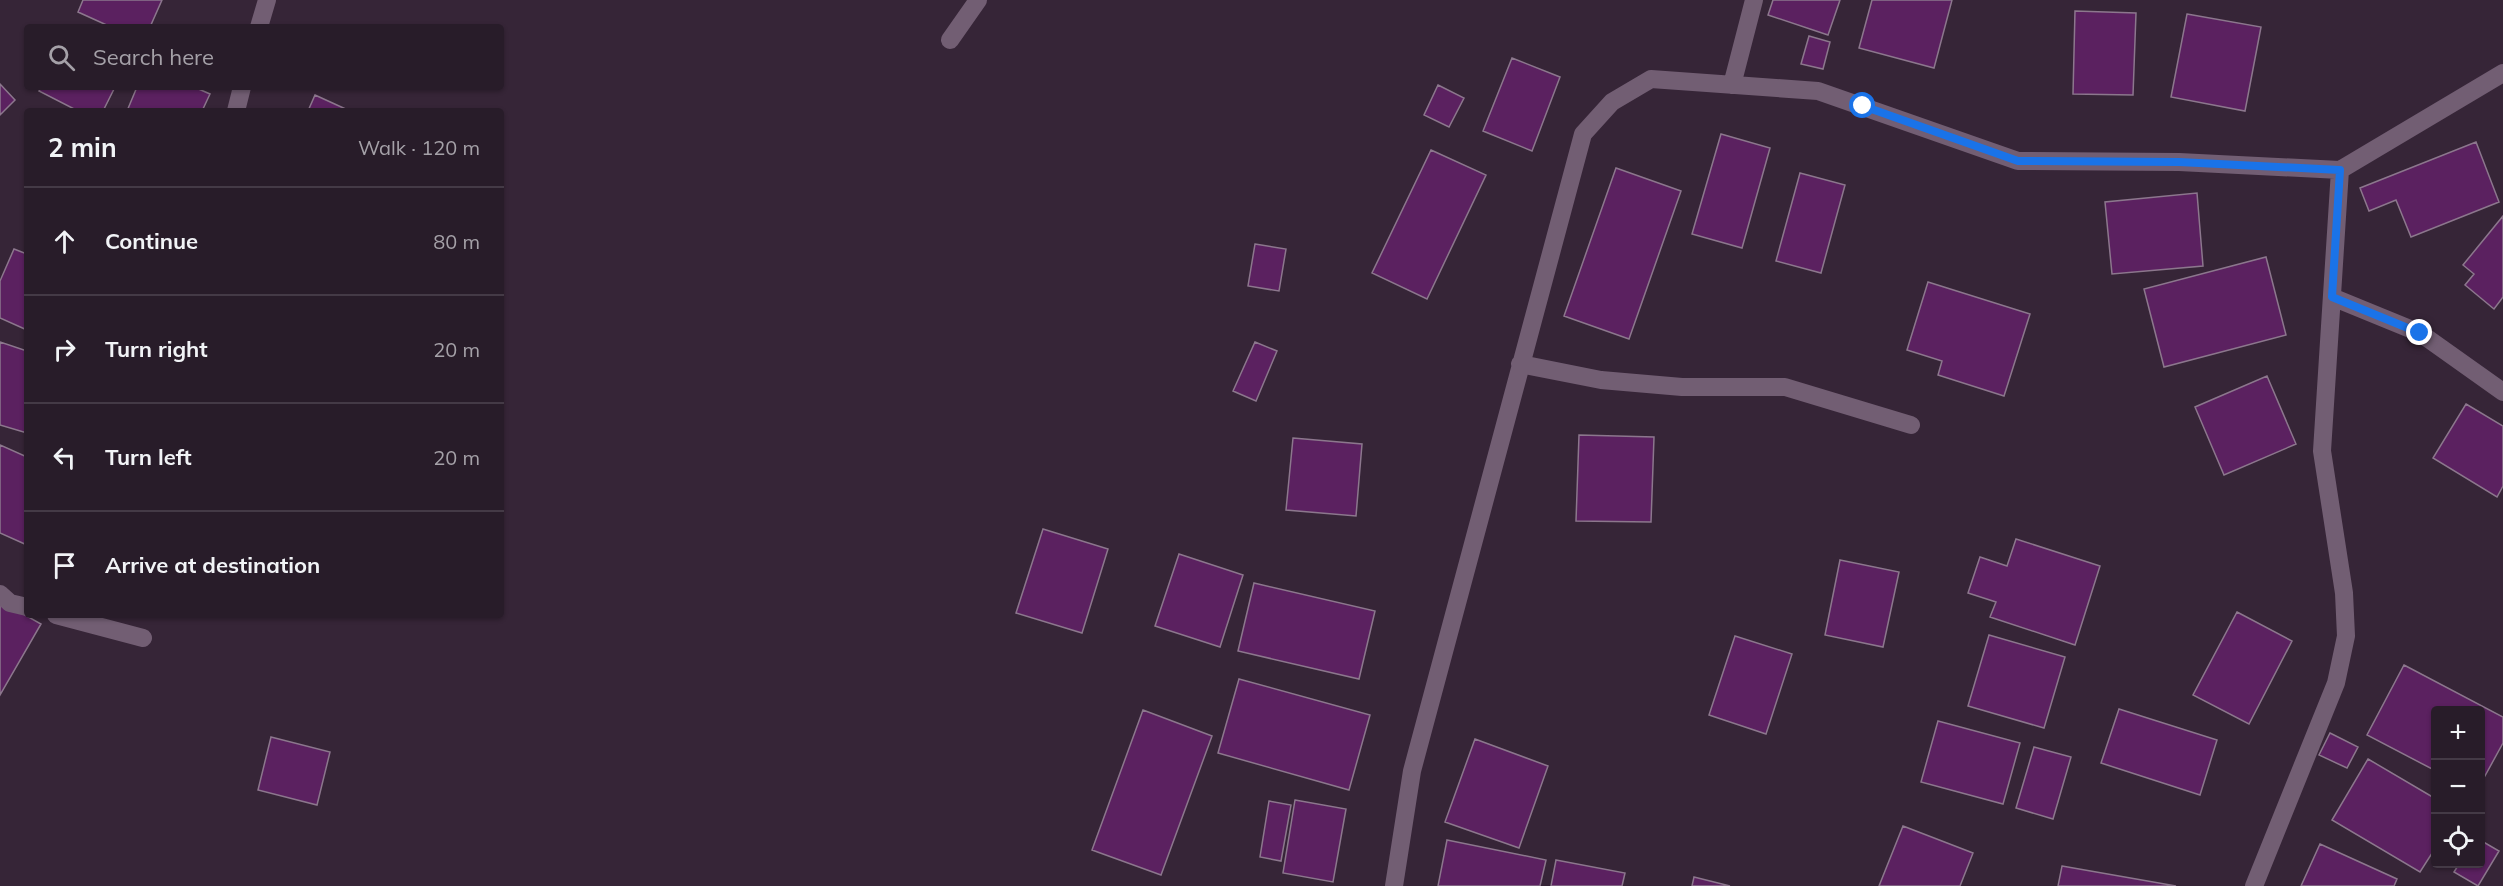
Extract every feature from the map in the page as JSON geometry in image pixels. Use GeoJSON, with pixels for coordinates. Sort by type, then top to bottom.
{"type":"FeatureCollection","features":[{"type":"Feature","properties":{"kind":"street"},"geometry":{"type":"LineString","coordinates":[[260,24],[267,0]]}},
{"type":"Feature","properties":{"kind":"street"},"geometry":{"type":"LineString","coordinates":[[950,40],[978,0]]}},
{"type":"Feature","properties":{"kind":"street"},"geometry":{"type":"LineString","coordinates":[[1732,85],[1754,0]]}},
{"type":"Feature","properties":{"kind":"street"},"geometry":{"type":"LineString","coordinates":[[1394,886],[1412,771],[1583,134],[1612,102],[1651,79],[1818,91],[2018,161],[2179,162],[2340,170],[2503,73]]}},
{"type":"Feature","properties":{"kind":"street"},"geometry":{"type":"LineString","coordinates":[[237,108],[241,90]]}},
{"type":"Feature","properties":{"kind":"street"},"geometry":{"type":"LineString","coordinates":[[2254,886],[2336,682],[2346,636],[2344,592],[2322,451],[2340,170]]}},
{"type":"Feature","properties":{"kind":"street"},"geometry":{"type":"LineString","coordinates":[[2332,297],[2420,333],[2503,392]]}},
{"type":"Feature","properties":{"kind":"street"},"geometry":{"type":"LineString","coordinates":[[1520,364],[1600,380],[1682,387],[1785,387],[1911,425]]}},
{"type":"Feature","properties":{"kind":"street"},"geometry":{"type":"LineString","coordinates":[[0,594],[10,603],[24,606]]}},
{"type":"Feature","properties":{"kind":"street"},"geometry":{"type":"LineString","coordinates":[[80,618],[103,621],[143,638]]}},
{"type":"Feature","properties":{"kind":"building"},"geometry":{"type":"Polygon","coordinates":[[[83,0],[162,0],[151,24],[104,24],[78,12],[83,0]]]}},
{"type":"Feature","properties":{"kind":"building"},"geometry":{"type":"Polygon","coordinates":[[[1773,0],[1840,0],[1828,35],[1768,15],[1773,0]]]}},
{"type":"Feature","properties":{"kind":"building"},"geometry":{"type":"Polygon","coordinates":[[[1872,0],[1952,0],[1934,68],[1859,48],[1872,0]]]}},
{"type":"Feature","properties":{"kind":"building"},"geometry":{"type":"Polygon","coordinates":[[[2075,11],[2136,13],[2133,95],[2073,94],[2075,11]]]}},
{"type":"Feature","properties":{"kind":"building"},"geometry":{"type":"Polygon","coordinates":[[[2187,14],[2261,27],[2245,111],[2171,97],[2187,14]]]}},
{"type":"Feature","properties":{"kind":"building"},"geometry":{"type":"Polygon","coordinates":[[[1809,36],[1830,42],[1823,69],[1801,64],[1809,36]]]}},
{"type":"Feature","properties":{"kind":"building"},"geometry":{"type":"Polygon","coordinates":[[[1512,58],[1560,77],[1532,151],[1483,131],[1512,58]]]}},
{"type":"Feature","properties":{"kind":"building"},"geometry":{"type":"Polygon","coordinates":[[[0,84],[15,100],[0,115],[0,84]]]}},
{"type":"Feature","properties":{"kind":"building"},"geometry":{"type":"Polygon","coordinates":[[[1438,85],[1464,98],[1449,127],[1424,115],[1438,85]]]}},
{"type":"Feature","properties":{"kind":"building"},"geometry":{"type":"Polygon","coordinates":[[[114,90],[104,108],[72,108],[39,91],[114,90]]]}},
{"type":"Feature","properties":{"kind":"building"},"geometry":{"type":"Polygon","coordinates":[[[136,90],[201,90],[210,94],[203,108],[128,108],[136,90]]]}},
{"type":"Feature","properties":{"kind":"building"},"geometry":{"type":"Polygon","coordinates":[[[315,95],[343,108],[309,108],[315,95]]]}},
{"type":"Feature","properties":{"kind":"building"},"geometry":{"type":"Polygon","coordinates":[[[1721,134],[1770,148],[1742,248],[1692,234],[1721,134]]]}},
{"type":"Feature","properties":{"kind":"building"},"geometry":{"type":"Polygon","coordinates":[[[2476,142],[2499,202],[2411,237],[2396,200],[2369,211],[2360,188],[2476,142]]]}},
{"type":"Feature","properties":{"kind":"building"},"geometry":{"type":"Polygon","coordinates":[[[1431,150],[1486,175],[1427,299],[1372,273],[1431,150]]]}},
{"type":"Feature","properties":{"kind":"building"},"geometry":{"type":"Polygon","coordinates":[[[1616,168],[1681,191],[1629,339],[1564,316],[1616,168]]]}},
{"type":"Feature","properties":{"kind":"building"},"geometry":{"type":"Polygon","coordinates":[[[1800,173],[1845,185],[1821,273],[1776,261],[1800,173]]]}},
{"type":"Feature","properties":{"kind":"building"},"geometry":{"type":"Polygon","coordinates":[[[2197,193],[2203,266],[2112,274],[2105,202],[2197,193]]]}},
{"type":"Feature","properties":{"kind":"building"},"geometry":{"type":"Polygon","coordinates":[[[2503,216],[2503,297],[2494,309],[2465,285],[2474,274],[2463,265],[2503,216]]]}},
{"type":"Feature","properties":{"kind":"building"},"geometry":{"type":"Polygon","coordinates":[[[1255,244],[1286,249],[1279,291],[1248,286],[1255,244]]]}},
{"type":"Feature","properties":{"kind":"building"},"geometry":{"type":"Polygon","coordinates":[[[14,249],[24,253],[24,329],[0,318],[0,281],[14,249]]]}},
{"type":"Feature","properties":{"kind":"building"},"geometry":{"type":"Polygon","coordinates":[[[2266,257],[2286,335],[2164,367],[2144,289],[2266,257]]]}},
{"type":"Feature","properties":{"kind":"building"},"geometry":{"type":"Polygon","coordinates":[[[1928,282],[2030,314],[2004,396],[1938,375],[1942,361],[1907,350],[1928,282]]]}},
{"type":"Feature","properties":{"kind":"building"},"geometry":{"type":"Polygon","coordinates":[[[0,342],[24,350],[24,432],[0,425],[0,342]]]}},
{"type":"Feature","properties":{"kind":"building"},"geometry":{"type":"Polygon","coordinates":[[[1255,342],[1277,351],[1256,401],[1233,391],[1255,342]]]}},
{"type":"Feature","properties":{"kind":"building"},"geometry":{"type":"Polygon","coordinates":[[[2267,376],[2296,444],[2224,475],[2195,407],[2267,376]]]}},
{"type":"Feature","properties":{"kind":"building"},"geometry":{"type":"Polygon","coordinates":[[[2466,404],[2503,426],[2503,486],[2497,497],[2433,458],[2466,404]]]}},
{"type":"Feature","properties":{"kind":"building"},"geometry":{"type":"Polygon","coordinates":[[[1579,435],[1654,437],[1651,522],[1576,521],[1579,435]]]}},
{"type":"Feature","properties":{"kind":"building"},"geometry":{"type":"Polygon","coordinates":[[[1293,438],[1362,444],[1356,516],[1286,510],[1293,438]]]}},
{"type":"Feature","properties":{"kind":"building"},"geometry":{"type":"Polygon","coordinates":[[[0,445],[24,456],[24,544],[0,533],[0,445]]]}},
{"type":"Feature","properties":{"kind":"building"},"geometry":{"type":"Polygon","coordinates":[[[1043,529],[1108,549],[1082,633],[1016,613],[1043,529]]]}},
{"type":"Feature","properties":{"kind":"building"},"geometry":{"type":"Polygon","coordinates":[[[2016,539],[2100,566],[2075,645],[1990,617],[1996,602],[1968,593],[1980,557],[2007,566],[2016,539]]]}},
{"type":"Feature","properties":{"kind":"building"},"geometry":{"type":"Polygon","coordinates":[[[1179,554],[1243,575],[1220,647],[1155,626],[1179,554]]]}},
{"type":"Feature","properties":{"kind":"building"},"geometry":{"type":"Polygon","coordinates":[[[1840,560],[1899,572],[1883,647],[1825,635],[1840,560]]]}},
{"type":"Feature","properties":{"kind":"building"},"geometry":{"type":"Polygon","coordinates":[[[1254,583],[1375,611],[1359,679],[1238,651],[1254,583]]]}},
{"type":"Feature","properties":{"kind":"building"},"geometry":{"type":"Polygon","coordinates":[[[0,601],[24,614],[24,618],[30,618],[41,624],[0,695],[0,601]]]}},
{"type":"Feature","properties":{"kind":"building"},"geometry":{"type":"Polygon","coordinates":[[[2237,612],[2292,641],[2249,724],[2193,695],[2237,612]]]}},
{"type":"Feature","properties":{"kind":"building"},"geometry":{"type":"Polygon","coordinates":[[[1989,635],[2065,657],[2044,728],[1968,706],[1989,635]]]}},
{"type":"Feature","properties":{"kind":"building"},"geometry":{"type":"Polygon","coordinates":[[[1735,636],[1792,654],[1766,734],[1709,715],[1735,636]]]}},
{"type":"Feature","properties":{"kind":"building"},"geometry":{"type":"Polygon","coordinates":[[[2404,665],[2482,706],[2431,706],[2431,768],[2367,735],[2404,665]]]}},
{"type":"Feature","properties":{"kind":"building"},"geometry":{"type":"Polygon","coordinates":[[[1239,679],[1370,715],[1349,790],[1218,753],[1239,679]]]}},
{"type":"Feature","properties":{"kind":"building"},"geometry":{"type":"Polygon","coordinates":[[[2485,708],[2503,717],[2503,743],[2485,776],[2485,708]]]}},
{"type":"Feature","properties":{"kind":"building"},"geometry":{"type":"Polygon","coordinates":[[[2119,709],[2217,740],[2200,795],[2101,763],[2119,709]]]}},
{"type":"Feature","properties":{"kind":"building"},"geometry":{"type":"Polygon","coordinates":[[[1143,710],[1212,736],[1161,875],[1092,850],[1143,710]]]}},
{"type":"Feature","properties":{"kind":"building"},"geometry":{"type":"Polygon","coordinates":[[[1938,721],[2020,743],[2003,804],[1921,782],[1938,721]]]}},
{"type":"Feature","properties":{"kind":"building"},"geometry":{"type":"Polygon","coordinates":[[[2330,733],[2358,747],[2347,768],[2319,755],[2330,733]]]}},
{"type":"Feature","properties":{"kind":"building"},"geometry":{"type":"Polygon","coordinates":[[[271,737],[330,752],[317,805],[258,790],[271,737]]]}},
{"type":"Feature","properties":{"kind":"building"},"geometry":{"type":"Polygon","coordinates":[[[1475,739],[1548,766],[1519,848],[1445,822],[1475,739]]]}},
{"type":"Feature","properties":{"kind":"building"},"geometry":{"type":"Polygon","coordinates":[[[2034,747],[2071,757],[2053,819],[2016,808],[2034,747]]]}},
{"type":"Feature","properties":{"kind":"building"},"geometry":{"type":"Polygon","coordinates":[[[2368,759],[2431,796],[2431,855],[2420,872],[2332,820],[2368,759]]]}},
{"type":"Feature","properties":{"kind":"building"},"geometry":{"type":"Polygon","coordinates":[[[1295,800],[1346,809],[1333,882],[1283,873],[1295,800]]]}},
{"type":"Feature","properties":{"kind":"building"},"geometry":{"type":"Polygon","coordinates":[[[1269,801],[1291,805],[1281,861],[1260,857],[1269,801]]]}},
{"type":"Feature","properties":{"kind":"building"},"geometry":{"type":"Polygon","coordinates":[[[1903,826],[1973,853],[1960,886],[1879,886],[1903,826]]]}},
{"type":"Feature","properties":{"kind":"building"},"geometry":{"type":"Polygon","coordinates":[[[1447,840],[1546,860],[1540,886],[1438,886],[1447,840]]]}},
{"type":"Feature","properties":{"kind":"building"},"geometry":{"type":"Polygon","coordinates":[[[2485,843],[2499,851],[2478,886],[2454,872],[2456,868],[2485,868],[2485,843]]]}},
{"type":"Feature","properties":{"kind":"building"},"geometry":{"type":"Polygon","coordinates":[[[2320,844],[2397,879],[2394,886],[2301,886],[2320,844]]]}},
{"type":"Feature","properties":{"kind":"building"},"geometry":{"type":"Polygon","coordinates":[[[1556,860],[1625,873],[1622,886],[1551,886],[1556,860]]]}},
{"type":"Feature","properties":{"kind":"building"},"geometry":{"type":"Polygon","coordinates":[[[2062,866],[2176,886],[2058,886],[2062,866]]]}},
{"type":"Feature","properties":{"kind":"building"},"geometry":{"type":"Polygon","coordinates":[[[1694,877],[1730,886],[1692,886],[1694,877]]]}},
{"type":"Feature","properties":{"kind":"route"},"geometry":{"type":"LineString","coordinates":[[1863,106],[2018,161],[2179,162],[2340,170],[2332,297],[2420,333]]}}]}
